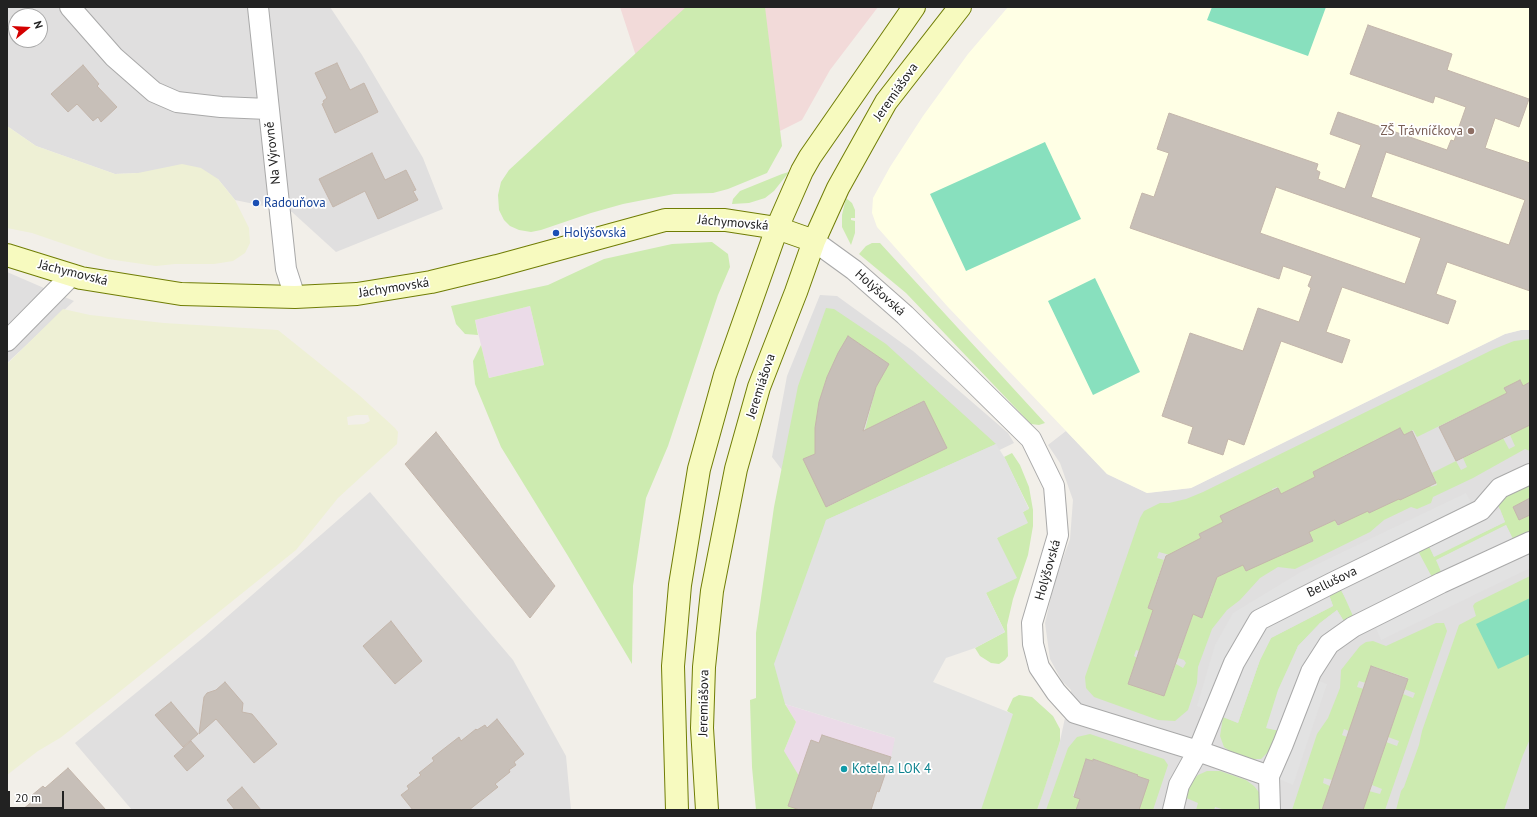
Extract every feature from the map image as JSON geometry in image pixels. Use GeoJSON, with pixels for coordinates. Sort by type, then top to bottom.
{"type":"FeatureCollection","features":[{"type":"Feature","properties":{"kind":"main road"},"geometry":{"type":"LineString","coordinates":[[678,810],[673,666],[680,585],[699,469],[725,375],[777,228],[802,171],[810,157],[914,7]]}},
{"type":"Feature","properties":{"kind":"main road","name":"Jeremiášova"},"geometry":{"type":"LineString","coordinates":[[706,810],[702,728],[704,668],[712,591],[736,469],[759,387],[814,241],[838,188],[886,102],[960,7]]}},
{"type":"Feature","properties":{"kind":"main road","name":"Jáchymovská"},"geometry":{"type":"LineString","coordinates":[[7,255],[81,278],[181,294],[295,297],[357,294],[431,282],[497,266],[665,220],[725,220],[777,228],[814,241]]}},
{"type":"Feature","properties":{"kind":"street"},"geometry":{"type":"LineString","coordinates":[[70,7],[114,57],[154,92],[177,102],[221,107],[268,108]]}},
{"type":"Feature","properties":{"kind":"street","name":"Na Výrovně"},"geometry":{"type":"LineString","coordinates":[[258,7],[286,269],[295,297]]}},
{"type":"Feature","properties":{"kind":"street","name":"Holýšovská"},"geometry":{"type":"LineString","coordinates":[[814,241],[850,267],[905,315],[1031,439],[1054,486],[1058,535],[1032,623],[1033,644],[1039,667],[1056,692],[1075,713],[1198,751]]}},
{"type":"Feature","properties":{"kind":"street"},"geometry":{"type":"LineString","coordinates":[[7,341],[72,274]]}},
{"type":"Feature","properties":{"kind":"street","name":"Bellušova"},"geometry":{"type":"LineString","coordinates":[[1173,810],[1179,785],[1198,751],[1234,663],[1258,620],[1481,510],[1500,488],[1530,474]]}},
{"type":"Feature","properties":{"kind":"street"},"geometry":{"type":"LineString","coordinates":[[1270,810],[1269,776],[1284,744],[1311,672],[1329,644],[1353,627],[1441,582],[1530,542]]}},
{"type":"Feature","properties":{"kind":"street"},"geometry":{"type":"LineString","coordinates":[[1198,751],[1269,776]]}},
{"type":"Feature","properties":{"kind":"shaded area"},"geometry":{"type":"Polygon","coordinates":[[[7,7],[330,7],[362,55],[423,158],[443,209],[336,252],[292,212],[235,200],[218,179],[138,173],[115,174],[36,146],[7,126],[7,7]]]}},
{"type":"Feature","properties":{"kind":"shaded area"},"geometry":{"type":"Polygon","coordinates":[[[620,7],[878,7],[830,70],[802,120],[660,191],[637,59],[620,7]]]}},
{"type":"Feature","properties":{"kind":"shaded area"},"geometry":{"type":"Polygon","coordinates":[[[1008,7],[1530,7],[1530,330],[1521,330],[1505,334],[1191,488],[1147,493],[1107,474],[948,307],[877,227],[872,213],[873,198],[890,167],[923,116],[968,54],[1008,7]]]}},
{"type":"Feature","properties":{"kind":"shaded area"},"geometry":{"type":"Polygon","coordinates":[[[7,126],[36,146],[115,174],[138,173],[182,164],[201,168],[218,179],[235,200],[249,228],[250,243],[245,253],[233,261],[214,264],[175,264],[156,266],[108,259],[32,233],[7,228],[7,126]]]}},
{"type":"Feature","properties":{"kind":"shaded area"},"geometry":{"type":"Polygon","coordinates":[[[7,272],[74,301],[7,363],[7,272]]]}},
{"type":"Feature","properties":{"kind":"shaded area"},"geometry":{"type":"Polygon","coordinates":[[[820,295],[837,296],[913,351],[1008,433],[1014,443],[925,486],[828,530],[772,457],[787,376],[820,295]]]}},
{"type":"Feature","properties":{"kind":"shaded area"},"geometry":{"type":"Polygon","coordinates":[[[530,306],[544,365],[489,378],[475,320],[530,306]]]}},
{"type":"Feature","properties":{"kind":"shaded area"},"geometry":{"type":"Polygon","coordinates":[[[63,309],[90,315],[164,323],[278,330],[359,395],[398,432],[397,444],[338,498],[296,550],[108,701],[60,738],[38,751],[7,775],[7,364],[63,309]],[[368,415],[347,417],[348,425],[364,424],[370,421],[368,415]]]}},
{"type":"Feature","properties":{"kind":"shaded area"},"geometry":{"type":"Polygon","coordinates":[[[1521,330],[1530,330],[1530,810],[1037,810],[1060,741],[1071,690],[1062,681],[1050,659],[1045,623],[1055,580],[1070,539],[1073,500],[1060,463],[1048,445],[1066,431],[1107,474],[1147,493],[1191,488],[1505,334],[1521,330]]]}},
{"type":"Feature","properties":{"kind":"shaded area"},"geometry":{"type":"Polygon","coordinates":[[[996,444],[1006,460],[1029,509],[1023,512],[1028,523],[997,538],[1017,578],[986,593],[1005,632],[975,648],[946,658],[933,682],[1013,714],[981,810],[871,810],[877,791],[879,792],[891,758],[895,738],[785,704],[774,664],[826,520],[996,444]]]}},
{"type":"Feature","properties":{"kind":"shaded area"},"geometry":{"type":"Polygon","coordinates":[[[370,492],[513,660],[566,756],[571,810],[132,810],[75,743],[204,637],[370,492]]]}},
{"type":"Feature","properties":{"kind":"shaded area"},"geometry":{"type":"Polygon","coordinates":[[[1466,493],[1473,506],[1250,615],[1237,635],[1209,711],[1197,706],[1215,645],[1233,613],[1299,573],[1466,493]]]}},
{"type":"Feature","properties":{"kind":"shaded area"},"geometry":{"type":"Polygon","coordinates":[[[1500,509],[1505,522],[1434,557],[1428,544],[1500,509]]]}},
{"type":"Feature","properties":{"kind":"shaded area"},"geometry":{"type":"Polygon","coordinates":[[[1506,525],[1513,539],[1442,574],[1436,560],[1506,525]]]}},
{"type":"Feature","properties":{"kind":"shaded area"},"geometry":{"type":"Polygon","coordinates":[[[1417,549],[1433,579],[1354,618],[1340,587],[1417,549]]]}},
{"type":"Feature","properties":{"kind":"shaded area"},"geometry":{"type":"Polygon","coordinates":[[[1530,551],[1530,568],[1381,640],[1375,626],[1530,551]]]}},
{"type":"Feature","properties":{"kind":"shaded area"},"geometry":{"type":"Polygon","coordinates":[[[1328,592],[1333,606],[1271,638],[1260,660],[1238,723],[1223,717],[1252,638],[1264,623],[1328,592]]]}},
{"type":"Feature","properties":{"kind":"shaded area"},"geometry":{"type":"Polygon","coordinates":[[[1337,610],[1345,623],[1280,731],[1266,728],[1278,690],[1298,646],[1320,623],[1337,610]]]}},
{"type":"Feature","properties":{"kind":"shaded area"},"geometry":{"type":"Polygon","coordinates":[[[1314,679],[1327,684],[1293,785],[1279,779],[1314,679]]]}},
{"type":"Feature","properties":{"kind":"shaded area"},"geometry":{"type":"Polygon","coordinates":[[[785,704],[895,738],[891,810],[796,810],[784,751],[796,722],[785,704]]]}},
{"type":"Feature","properties":{"kind":"green space"},"geometry":{"type":"Polygon","coordinates":[[[686,7],[765,7],[782,146],[767,173],[728,189],[713,193],[674,194],[623,204],[541,230],[531,232],[519,230],[510,226],[504,220],[499,210],[498,195],[501,182],[509,170],[686,7]]]}},
{"type":"Feature","properties":{"kind":"green space"},"geometry":{"type":"Polygon","coordinates":[[[1212,7],[1326,7],[1308,56],[1207,20],[1212,7]]]}},
{"type":"Feature","properties":{"kind":"green space"},"geometry":{"type":"Polygon","coordinates":[[[1045,142],[1081,219],[966,271],[930,194],[1045,142]]]}},
{"type":"Feature","properties":{"kind":"green space"},"geometry":{"type":"Polygon","coordinates":[[[789,172],[774,191],[765,198],[749,203],[732,204],[733,199],[740,191],[789,172]]]}},
{"type":"Feature","properties":{"kind":"green space"},"geometry":{"type":"Polygon","coordinates":[[[846,198],[852,203],[855,210],[855,218],[851,218],[851,220],[855,221],[855,233],[851,245],[842,227],[842,215],[846,198]]]}},
{"type":"Feature","properties":{"kind":"green space"},"geometry":{"type":"Polygon","coordinates":[[[712,242],[728,254],[730,267],[718,295],[668,446],[646,498],[633,586],[632,664],[501,447],[475,384],[473,361],[481,345],[489,378],[544,365],[530,306],[475,320],[478,335],[465,334],[456,324],[451,306],[548,285],[604,259],[672,244],[712,242]]]}},
{"type":"Feature","properties":{"kind":"green space"},"geometry":{"type":"Polygon","coordinates":[[[872,243],[880,243],[1045,423],[1039,425],[1031,424],[906,293],[859,254],[866,246],[872,243]]]}},
{"type":"Feature","properties":{"kind":"green space"},"geometry":{"type":"Polygon","coordinates":[[[1095,278],[1140,372],[1093,395],[1048,301],[1095,278]]]}},
{"type":"Feature","properties":{"kind":"green space"},"geometry":{"type":"Polygon","coordinates":[[[826,308],[834,309],[886,344],[996,444],[826,520],[785,704],[796,722],[784,751],[799,776],[797,809],[756,810],[752,767],[750,700],[756,698],[756,633],[774,507],[798,386],[826,308]],[[848,336],[827,377],[819,402],[815,428],[815,454],[803,459],[827,507],[947,448],[923,401],[865,430],[876,387],[889,364],[848,336]]]}},
{"type":"Feature","properties":{"kind":"green space"},"geometry":{"type":"Polygon","coordinates":[[[1530,339],[1530,382],[1523,386],[1520,380],[1504,388],[1507,393],[1417,437],[1413,430],[1404,435],[1400,428],[1395,431],[1398,437],[1382,445],[1379,438],[1373,441],[1376,448],[1351,460],[1348,454],[1343,456],[1346,462],[1321,474],[1318,469],[1313,472],[1315,477],[1281,494],[1277,487],[1272,489],[1275,497],[1259,505],[1256,498],[1251,501],[1253,507],[1199,534],[1201,538],[1187,560],[1159,552],[1157,558],[1164,560],[1155,586],[1161,588],[1156,604],[1150,602],[1148,608],[1153,610],[1139,651],[1136,650],[1134,656],[1137,658],[1128,684],[1164,696],[1176,664],[1183,668],[1186,663],[1184,660],[1178,658],[1193,614],[1202,618],[1204,612],[1200,595],[1210,598],[1212,593],[1202,589],[1203,584],[1273,550],[1277,557],[1283,555],[1303,535],[1308,544],[1313,541],[1309,532],[1335,520],[1338,526],[1365,505],[1369,513],[1426,476],[1431,487],[1437,485],[1432,473],[1456,461],[1461,470],[1467,467],[1463,458],[1503,438],[1509,449],[1515,446],[1510,435],[1530,425],[1530,451],[1525,449],[1473,478],[1433,497],[1431,503],[1417,509],[1411,507],[1384,520],[1370,532],[1295,569],[1278,567],[1260,578],[1240,600],[1227,610],[1212,629],[1198,667],[1197,683],[1188,710],[1175,721],[1158,720],[1094,697],[1086,688],[1085,677],[1140,518],[1144,511],[1160,503],[1169,503],[1186,499],[1203,492],[1494,349],[1514,341],[1530,339]]]}},
{"type":"Feature","properties":{"kind":"green space"},"geometry":{"type":"Polygon","coordinates":[[[1012,453],[1020,465],[1029,487],[1033,510],[1033,526],[1028,555],[1013,599],[1007,625],[1008,656],[999,664],[991,663],[980,656],[975,648],[1005,632],[986,593],[997,538],[1029,508],[1004,457],[1012,453]]]}},
{"type":"Feature","properties":{"kind":"green space"},"geometry":{"type":"Polygon","coordinates":[[[1530,485],[1530,498],[1513,507],[1519,520],[1530,515],[1530,531],[1513,539],[1506,525],[1437,560],[1442,574],[1433,579],[1425,566],[1348,603],[1354,618],[1345,623],[1337,610],[1320,623],[1298,646],[1267,728],[1280,731],[1270,750],[1261,759],[1252,759],[1239,757],[1224,747],[1220,736],[1223,717],[1238,723],[1260,660],[1271,638],[1333,606],[1328,592],[1339,587],[1346,599],[1423,562],[1417,549],[1428,544],[1434,556],[1505,522],[1496,500],[1530,485]]]}},
{"type":"Feature","properties":{"kind":"green space"},"geometry":{"type":"Polygon","coordinates":[[[1530,576],[1530,739],[1504,810],[1396,810],[1401,791],[1404,787],[1419,745],[1422,731],[1459,625],[1476,616],[1473,606],[1475,603],[1530,576]]]}},
{"type":"Feature","properties":{"kind":"green space"},"geometry":{"type":"Polygon","coordinates":[[[1530,598],[1530,654],[1498,669],[1476,624],[1530,598]]]}},
{"type":"Feature","properties":{"kind":"green space"},"geometry":{"type":"Polygon","coordinates":[[[1436,623],[1444,623],[1447,631],[1385,810],[1363,810],[1369,791],[1380,794],[1382,789],[1372,785],[1386,742],[1397,746],[1399,741],[1388,737],[1403,694],[1413,698],[1415,693],[1404,689],[1408,678],[1372,666],[1366,683],[1359,681],[1357,687],[1364,689],[1349,731],[1344,729],[1342,735],[1347,737],[1332,780],[1324,778],[1323,783],[1330,786],[1322,810],[1292,810],[1317,734],[1328,718],[1340,688],[1341,670],[1360,646],[1366,642],[1373,641],[1386,646],[1436,623]]]}},
{"type":"Feature","properties":{"kind":"green space"},"geometry":{"type":"Polygon","coordinates":[[[1019,695],[1032,697],[1053,716],[1060,729],[1060,741],[1043,793],[1037,810],[979,810],[1012,714],[1007,711],[1013,698],[1019,695]]]}},
{"type":"Feature","properties":{"kind":"green space"},"geometry":{"type":"Polygon","coordinates":[[[1090,734],[1164,759],[1168,765],[1153,810],[1131,810],[1137,775],[1094,759],[1093,761],[1086,759],[1084,765],[1082,793],[1075,790],[1073,796],[1080,799],[1076,810],[1046,810],[1068,748],[1077,737],[1090,734]]]}},
{"type":"Feature","properties":{"kind":"green space"},"geometry":{"type":"Polygon","coordinates":[[[1207,771],[1220,771],[1246,780],[1254,786],[1262,796],[1264,810],[1225,810],[1215,807],[1214,810],[1196,810],[1198,803],[1184,797],[1190,783],[1198,775],[1207,771]]]}},
{"type":"Feature","properties":{"kind":"building"},"geometry":{"type":"Polygon","coordinates":[[[1368,25],[1452,54],[1447,70],[1529,99],[1519,127],[1495,118],[1485,148],[1530,163],[1530,291],[1447,262],[1436,294],[1456,301],[1448,324],[1342,287],[1326,332],[1350,340],[1342,363],[1281,341],[1244,445],[1228,439],[1223,455],[1188,443],[1193,427],[1162,416],[1190,333],[1243,351],[1258,308],[1299,322],[1311,288],[1308,286],[1312,276],[1283,266],[1279,279],[1130,228],[1142,193],[1154,197],[1169,153],[1157,149],[1169,113],[1318,164],[1316,170],[1320,172],[1318,179],[1345,189],[1361,145],[1330,134],[1338,112],[1447,150],[1451,140],[1454,141],[1466,107],[1435,96],[1433,103],[1350,74],[1368,25]],[[1386,152],[1371,197],[1509,245],[1525,200],[1386,152]],[[1276,187],[1260,233],[1405,284],[1421,238],[1276,187]]]}},
{"type":"Feature","properties":{"kind":"building"},"geometry":{"type":"Polygon","coordinates":[[[337,63],[350,90],[364,83],[378,112],[335,133],[322,104],[327,98],[315,73],[337,63]]]}},
{"type":"Feature","properties":{"kind":"building"},"geometry":{"type":"Polygon","coordinates":[[[83,65],[99,84],[97,86],[117,107],[101,122],[98,117],[93,121],[77,104],[68,112],[51,94],[83,65]]]}},
{"type":"Feature","properties":{"kind":"building"},"geometry":{"type":"Polygon","coordinates":[[[372,153],[385,180],[406,170],[416,190],[413,191],[418,200],[378,219],[365,191],[333,207],[319,179],[372,153]]]}},
{"type":"Feature","properties":{"kind":"building"},"geometry":{"type":"Polygon","coordinates":[[[848,336],[889,364],[876,387],[863,431],[924,401],[947,448],[826,507],[803,459],[815,454],[815,428],[819,402],[827,377],[848,336]]]}},
{"type":"Feature","properties":{"kind":"building"},"geometry":{"type":"Polygon","coordinates":[[[1520,380],[1523,386],[1530,382],[1530,425],[1456,461],[1439,427],[1507,393],[1504,388],[1520,380]]]}},
{"type":"Feature","properties":{"kind":"building"},"geometry":{"type":"Polygon","coordinates":[[[1400,428],[1404,435],[1412,431],[1436,483],[1400,500],[1399,499],[1369,513],[1368,511],[1338,525],[1335,520],[1309,532],[1313,541],[1246,571],[1243,565],[1217,577],[1202,618],[1193,614],[1164,696],[1128,684],[1153,610],[1148,608],[1166,556],[1201,538],[1199,534],[1223,522],[1220,516],[1278,488],[1281,494],[1315,477],[1313,472],[1400,428]]]}},
{"type":"Feature","properties":{"kind":"building"},"geometry":{"type":"Polygon","coordinates":[[[436,432],[555,586],[530,618],[405,464],[436,432]]]}},
{"type":"Feature","properties":{"kind":"building"},"geometry":{"type":"Polygon","coordinates":[[[1530,498],[1530,515],[1519,520],[1513,507],[1530,498]]]}},
{"type":"Feature","properties":{"kind":"building"},"geometry":{"type":"Polygon","coordinates":[[[391,621],[422,661],[395,684],[363,646],[391,621]]]}},
{"type":"Feature","properties":{"kind":"building"},"geometry":{"type":"Polygon","coordinates":[[[1371,666],[1408,679],[1363,810],[1322,810],[1371,666]]]}},
{"type":"Feature","properties":{"kind":"building"},"geometry":{"type":"Polygon","coordinates":[[[225,682],[243,703],[242,712],[252,714],[277,744],[254,763],[216,719],[199,734],[204,697],[207,693],[216,690],[225,682]]]}},
{"type":"Feature","properties":{"kind":"building"},"geometry":{"type":"Polygon","coordinates":[[[171,702],[198,734],[183,747],[155,715],[171,702]]]}},
{"type":"Feature","properties":{"kind":"building"},"geometry":{"type":"Polygon","coordinates":[[[497,719],[524,754],[514,762],[516,765],[509,770],[510,772],[495,784],[498,787],[469,810],[413,810],[401,795],[409,789],[407,786],[421,775],[419,773],[434,761],[432,758],[459,737],[461,741],[476,729],[477,730],[485,725],[487,728],[497,719]]]}},
{"type":"Feature","properties":{"kind":"building","name":"Kotelna LOK 4"},"geometry":{"type":"Polygon","coordinates":[[[822,735],[891,757],[871,810],[800,810],[788,806],[811,740],[819,743],[822,735]]]}},
{"type":"Feature","properties":{"kind":"building"},"geometry":{"type":"Polygon","coordinates":[[[191,741],[204,756],[187,771],[174,756],[191,741]]]}},
{"type":"Feature","properties":{"kind":"building"},"geometry":{"type":"Polygon","coordinates":[[[1086,759],[1093,761],[1093,759],[1149,780],[1139,810],[1076,810],[1080,799],[1074,797],[1086,759]]]}},
{"type":"Feature","properties":{"kind":"building"},"geometry":{"type":"Polygon","coordinates":[[[68,768],[106,810],[22,810],[34,800],[31,796],[43,786],[45,788],[68,768]]]}},
{"type":"Feature","properties":{"kind":"building"},"geometry":{"type":"Polygon","coordinates":[[[242,787],[261,810],[235,810],[227,800],[242,787]]]}},
{"type":"Feature","properties":{"kind":"place","name":"ZŠ Trávníčkova"},"geometry":{"type":"Point","coordinates":[1471,131]}},
{"type":"Feature","properties":{"kind":"place","name":"Radouňova"},"geometry":{"type":"Point","coordinates":[256,203]}},
{"type":"Feature","properties":{"kind":"place","name":"Holýšovská"},"geometry":{"type":"Point","coordinates":[556,233]}},
{"type":"Feature","properties":{"kind":"place","name":"Kotelna LOK 4"},"geometry":{"type":"Point","coordinates":[844,769]}}]}
